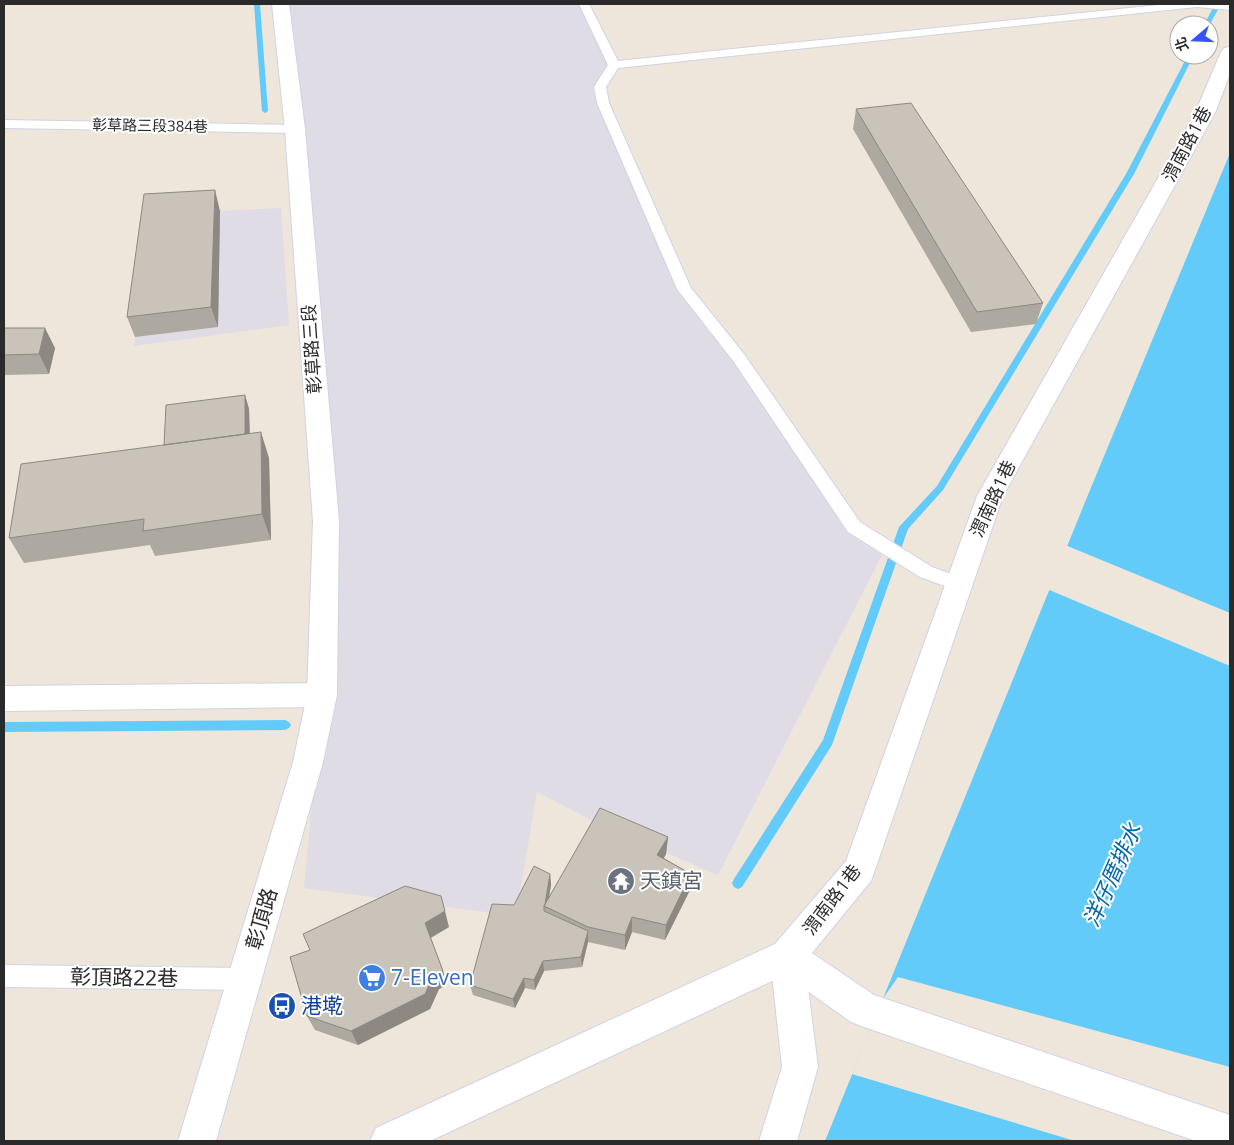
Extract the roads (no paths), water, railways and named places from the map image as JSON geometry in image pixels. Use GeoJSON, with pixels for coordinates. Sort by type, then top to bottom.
{"type":"FeatureCollection","features":[{"type":"Feature","properties":{"kind":"street","name":"彰草路三段"},"geometry":{"type":"LineString","coordinates":[[280,4],[296,128],[326,521],[322,695]]}},
{"type":"Feature","properties":{"kind":"street","name":"渭南路1巷"},"geometry":{"type":"LineString","coordinates":[[787,956],[859,870],[990,496],[1205,113],[1230,52]]}},
{"type":"Feature","properties":{"kind":"street"},"geometry":{"type":"LineString","coordinates":[[4,699],[322,695]]}},
{"type":"Feature","properties":{"kind":"street","name":"彰頂路"},"geometry":{"type":"LineString","coordinates":[[197,1141],[308,762],[322,695]]}},
{"type":"Feature","properties":{"kind":"street"},"geometry":{"type":"LineString","coordinates":[[787,956],[864,1009],[1230,1134]]}},
{"type":"Feature","properties":{"kind":"street"},"geometry":{"type":"LineString","coordinates":[[389,1141],[787,956]]}},
{"type":"Feature","properties":{"kind":"street"},"geometry":{"type":"LineString","coordinates":[[778,1141],[800,1067],[787,956]]}},
{"type":"Feature","properties":{"kind":"lane"},"geometry":{"type":"LineString","coordinates":[[584,4],[614,65]]}},
{"type":"Feature","properties":{"kind":"lane"},"geometry":{"type":"LineString","coordinates":[[614,65],[1197,4],[1230,7]]}},
{"type":"Feature","properties":{"kind":"lane"},"geometry":{"type":"LineString","coordinates":[[614,65],[600,87],[602,103],[684,289],[739,358],[854,527],[926,572],[958,584]]}},
{"type":"Feature","properties":{"kind":"lane","name":"彰草路三段384巷"},"geometry":{"type":"LineString","coordinates":[[4,124],[296,128]]}},
{"type":"Feature","properties":{"kind":"lane","name":"彰頂路22巷"},"geometry":{"type":"LineString","coordinates":[[4,976],[244,979]]}},
{"type":"Feature","properties":{"kind":"water","name":"洋仔厝排水"},"geometry":{"type":"Polygon","coordinates":[[[1230,153],[1230,1141],[825,1141],[1090,490],[1230,153]]]}},
{"type":"Feature","properties":{"kind":"waterway"},"geometry":{"type":"LineString","coordinates":[[257,4],[265,111]]}},
{"type":"Feature","properties":{"kind":"waterway"},"geometry":{"type":"LineString","coordinates":[[1212,15],[1218,4]]}},
{"type":"Feature","properties":{"kind":"waterway"},"geometry":{"type":"LineString","coordinates":[[738,883],[828,742],[904,527],[940,488],[1130,174],[1186,65]]}},
{"type":"Feature","properties":{"kind":"waterway"},"geometry":{"type":"LineString","coordinates":[[4,727],[285,725]]}},
{"type":"Feature","properties":{"kind":"place","name":"天鎮宮"},"geometry":{"type":"Point","coordinates":[621,881]}},
{"type":"Feature","properties":{"kind":"place","name":"7-Eleven"},"geometry":{"type":"Point","coordinates":[372,978]}},
{"type":"Feature","properties":{"kind":"place","name":"港墘"},"geometry":{"type":"Point","coordinates":[282,1006]}}]}
